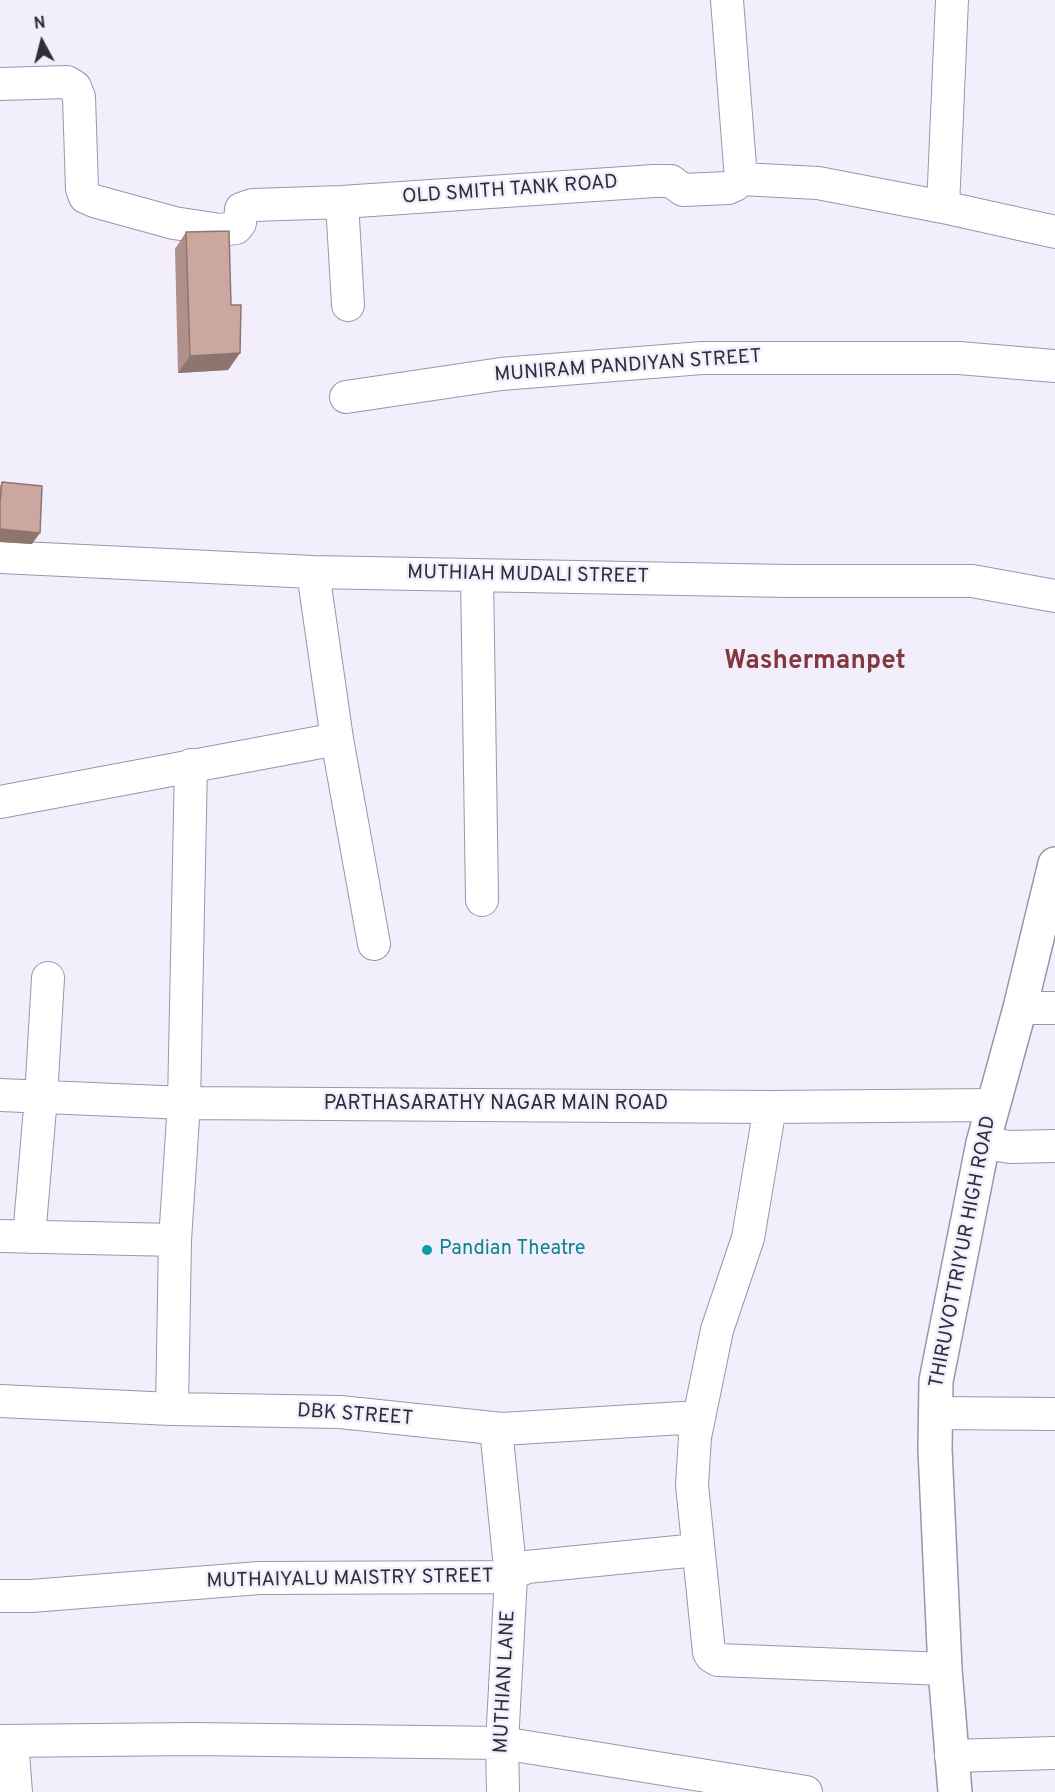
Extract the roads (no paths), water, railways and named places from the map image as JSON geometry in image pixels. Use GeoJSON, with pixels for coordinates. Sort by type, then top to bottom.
{"type":"FeatureCollection","features":[{"type":"Feature","properties":{"kind":"main road","name":"THIRUVOTTRIYUR HIGH ROAD"},"geometry":{"type":"LineString","coordinates":[[955,1792],[945,1669],[935,1449],[936,1381],[983,1143],[1020,1008],[1055,864]]}},
{"type":"Feature","properties":{"kind":"street"},"geometry":{"type":"LineString","coordinates":[[727,0],[741,178]]}},
{"type":"Feature","properties":{"kind":"street"},"geometry":{"type":"LineString","coordinates":[[943,207],[952,0]]}},
{"type":"Feature","properties":{"kind":"street","name":"OLD SMITH TANK ROAD"},"geometry":{"type":"LineString","coordinates":[[0,84],[67,82],[75,87],[79,97],[82,189],[85,197],[174,223],[227,230],[236,228],[240,223],[241,209],[252,205],[342,202],[654,181],[671,181],[683,190],[728,188],[735,185],[741,178],[818,183],[943,207],[1055,232]]}},
{"type":"Feature","properties":{"kind":"street"},"geometry":{"type":"LineString","coordinates":[[342,202],[348,305]]}},
{"type":"Feature","properties":{"kind":"street","name":"MUNIRAM PANDIYAN STREET"},"geometry":{"type":"LineString","coordinates":[[346,397],[501,374],[702,358],[959,358],[1055,366]]}},
{"type":"Feature","properties":{"kind":"street","name":"MUTHIAH MUDALI STREET"},"geometry":{"type":"LineString","coordinates":[[0,557],[312,572],[789,581],[972,580],[1055,596]]}},
{"type":"Feature","properties":{"kind":"street"},"geometry":{"type":"LineString","coordinates":[[312,572],[336,739],[374,944]]}},
{"type":"Feature","properties":{"kind":"street"},"geometry":{"type":"LineString","coordinates":[[477,575],[482,900]]}},
{"type":"Feature","properties":{"kind":"street"},"geometry":{"type":"LineString","coordinates":[[0,802],[336,739]]}},
{"type":"Feature","properties":{"kind":"street"},"geometry":{"type":"LineString","coordinates":[[172,1409],[175,1240],[184,1103],[191,765]]}},
{"type":"Feature","properties":{"kind":"street"},"geometry":{"type":"LineString","coordinates":[[48,978],[41,1097],[14,1237],[175,1240]]}},
{"type":"Feature","properties":{"kind":"street"},"geometry":{"type":"LineString","coordinates":[[1020,1008],[1055,1008]]}},
{"type":"Feature","properties":{"kind":"street","name":"PARTHASARATHY NAGAR MAIN ROAD"},"geometry":{"type":"LineString","coordinates":[[0,1095],[184,1103],[770,1107],[992,1105]]}},
{"type":"Feature","properties":{"kind":"street"},"geometry":{"type":"LineString","coordinates":[[770,1107],[748,1238],[717,1330],[695,1437],[692,1485],[708,1648],[714,1659],[945,1669]]}},
{"type":"Feature","properties":{"kind":"street"},"geometry":{"type":"LineString","coordinates":[[983,1143],[1010,1147],[1055,1146]]}},
{"type":"Feature","properties":{"kind":"street","name":"DBK STREET"},"geometry":{"type":"LineString","coordinates":[[0,1401],[172,1409],[340,1412],[496,1429],[682,1418],[692,1420],[695,1437]]}},
{"type":"Feature","properties":{"kind":"street"},"geometry":{"type":"LineString","coordinates":[[936,1413],[1055,1414]]}},
{"type":"Feature","properties":{"kind":"street","name":"MUTHIAN LANE"},"geometry":{"type":"LineString","coordinates":[[496,1429],[511,1577],[501,1743],[503,1792]]}},
{"type":"Feature","properties":{"kind":"street","name":"MUTHAIYALU MAISTRY STREET"},"geometry":{"type":"LineString","coordinates":[[0,1596],[31,1596],[259,1578],[511,1577],[527,1567],[697,1550]]}},
{"type":"Feature","properties":{"kind":"street"},"geometry":{"type":"LineString","coordinates":[[16,1792],[6,1741],[193,1739],[501,1743],[806,1792]]}},
{"type":"Feature","properties":{"kind":"street"},"geometry":{"type":"LineString","coordinates":[[951,1756],[1055,1753]]}},
{"type":"Feature","properties":{"kind":"place","name":"Pandian Theatre"},"geometry":{"type":"Point","coordinates":[427,1250]}},
{"type":"Feature","properties":{"kind":"district","name":"Washermanpet"},"geometry":{"type":"Point","coordinates":[815,663]}}]}
